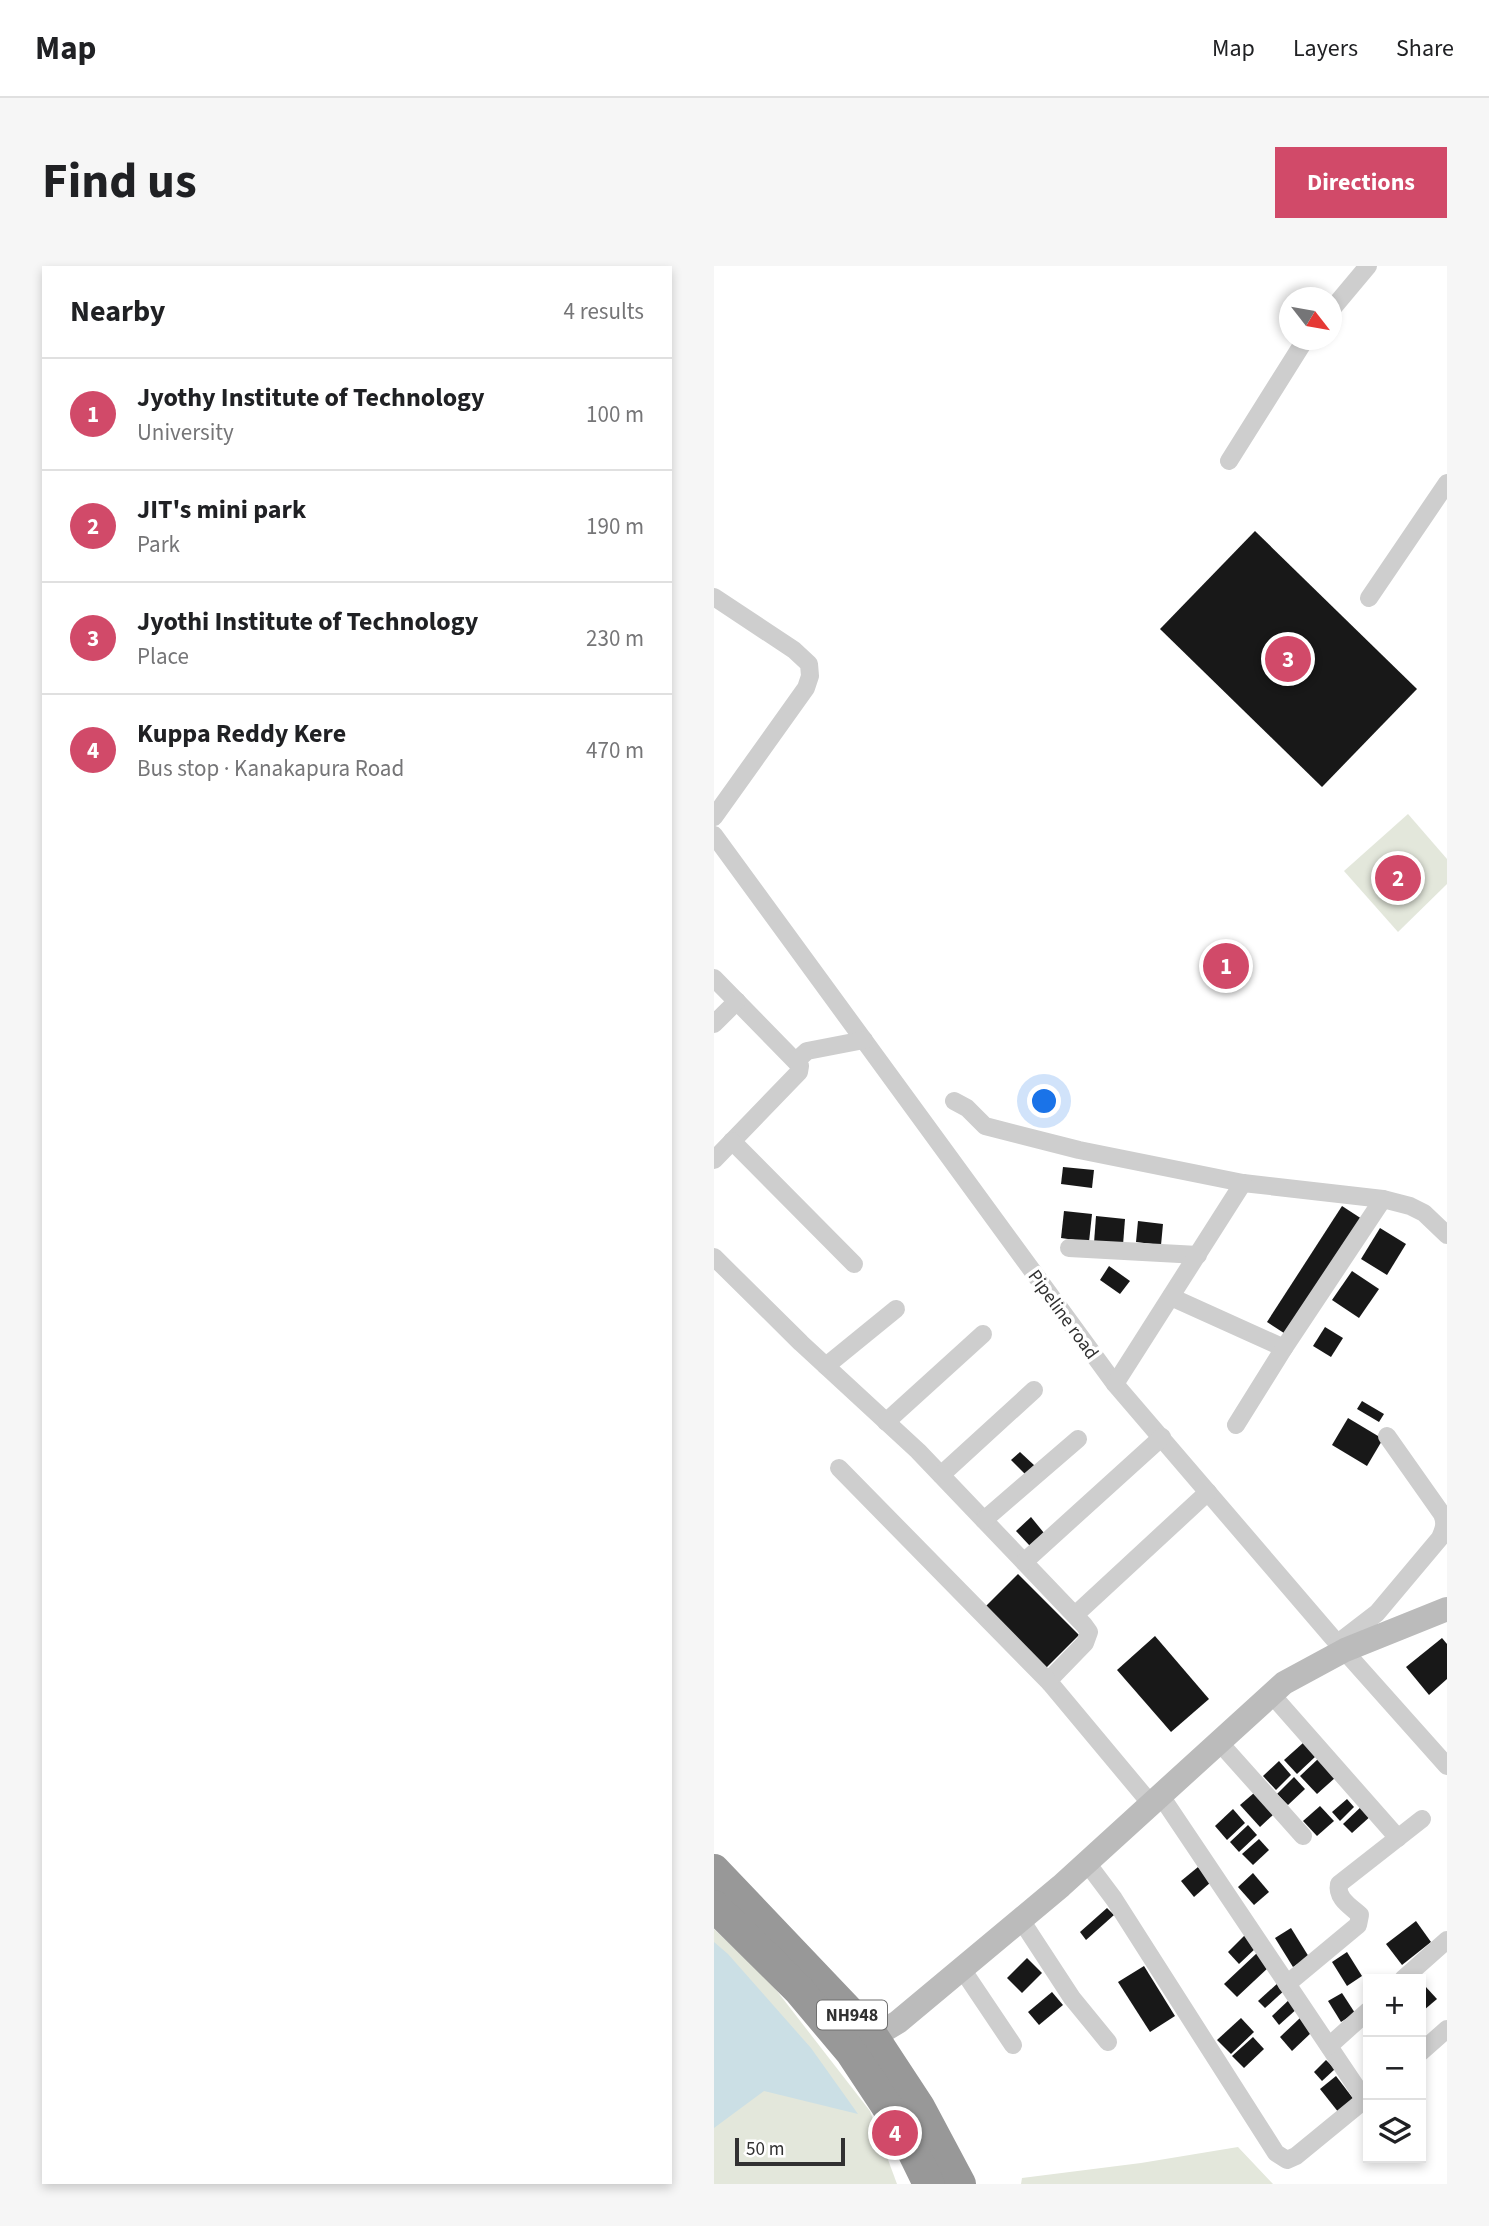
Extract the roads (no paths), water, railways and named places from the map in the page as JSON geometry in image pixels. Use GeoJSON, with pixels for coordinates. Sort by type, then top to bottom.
{"type":"FeatureCollection","features":[{"type":"Feature","properties":{"kind":"highway","name":"NH948"},"geometry":{"type":"LineString","coordinates":[[714,1870],[873,2037],[919,2107],[960,2184]]}},
{"type":"Feature","properties":{"kind":"highway","name":"NH948"},"geometry":{"type":"LineString","coordinates":[[714,1906],[798,1989],[851,2052],[902,2129],[929,2184]]}},
{"type":"Feature","properties":{"kind":"street"},"geometry":{"type":"LineString","coordinates":[[1342,297],[1368,266]]}},
{"type":"Feature","properties":{"kind":"street"},"geometry":{"type":"LineString","coordinates":[[1229,461],[1299,350]]}},
{"type":"Feature","properties":{"kind":"street"},"geometry":{"type":"LineString","coordinates":[[1369,597],[1447,483]]}},
{"type":"Feature","properties":{"kind":"street"},"geometry":{"type":"LineString","coordinates":[[714,597],[794,650],[808,664],[810,676],[806,688],[714,817]]}},
{"type":"Feature","properties":{"kind":"street","name":"Pipeline road"},"geometry":{"type":"LineString","coordinates":[[714,835],[1115,1384],[1447,1766]]}},
{"type":"Feature","properties":{"kind":"street"},"geometry":{"type":"LineString","coordinates":[[714,978],[800,1066],[799,1072],[714,1160]]}},
{"type":"Feature","properties":{"kind":"street"},"geometry":{"type":"LineString","coordinates":[[714,1024],[737,1001]]}},
{"type":"Feature","properties":{"kind":"street"},"geometry":{"type":"LineString","coordinates":[[796,1061],[807,1051],[864,1040]]}},
{"type":"Feature","properties":{"kind":"street"},"geometry":{"type":"LineString","coordinates":[[954,1101],[967,1108],[985,1126],[1079,1150],[1242,1183],[1383,1199],[1417,1209],[1447,1236]]}},
{"type":"Feature","properties":{"kind":"street"},"geometry":{"type":"LineString","coordinates":[[732,1141],[854,1264]]}},
{"type":"Feature","properties":{"kind":"street"},"geometry":{"type":"LineString","coordinates":[[1115,1384],[1242,1183]]}},
{"type":"Feature","properties":{"kind":"street"},"geometry":{"type":"LineString","coordinates":[[1236,1425],[1383,1199]]}},
{"type":"Feature","properties":{"kind":"street"},"geometry":{"type":"LineString","coordinates":[[1069,1248],[1198,1255]]}},
{"type":"Feature","properties":{"kind":"street"},"geometry":{"type":"LineString","coordinates":[[714,1257],[941,1475],[1089,1632],[1085,1643],[1052,1677],[1050,1683]]}},
{"type":"Feature","properties":{"kind":"street"},"geometry":{"type":"LineString","coordinates":[[1171,1297],[1284,1348]]}},
{"type":"Feature","properties":{"kind":"street"},"geometry":{"type":"LineString","coordinates":[[826,1366],[896,1310]]}},
{"type":"Feature","properties":{"kind":"street"},"geometry":{"type":"LineString","coordinates":[[886,1422],[983,1334]]}},
{"type":"Feature","properties":{"kind":"street"},"geometry":{"type":"LineString","coordinates":[[941,1475],[1034,1390]]}},
{"type":"Feature","properties":{"kind":"street"},"geometry":{"type":"LineString","coordinates":[[873,2037],[898,2022],[1021,1920],[1284,1683],[1342,1647],[1377,1613],[1440,1538],[1444,1529],[1441,1514],[1387,1436]]}},
{"type":"Feature","properties":{"kind":"street"},"geometry":{"type":"LineString","coordinates":[[1024,1562],[1161,1437]]}},
{"type":"Feature","properties":{"kind":"street"},"geometry":{"type":"LineString","coordinates":[[984,1520],[1079,1439]]}},
{"type":"Feature","properties":{"kind":"street"},"geometry":{"type":"LineString","coordinates":[[839,1468],[1050,1683],[1156,1800],[1363,2093]]}},
{"type":"Feature","properties":{"kind":"street"},"geometry":{"type":"LineString","coordinates":[[1075,1615],[1209,1492]]}},
{"type":"Feature","properties":{"kind":"street"},"geometry":{"type":"LineString","coordinates":[[1342,1647],[1443,1617]]}},
{"type":"Feature","properties":{"kind":"street"},"geometry":{"type":"LineString","coordinates":[[1272,1695],[1398,1838]]}},
{"type":"Feature","properties":{"kind":"street"},"geometry":{"type":"LineString","coordinates":[[1219,1742],[1303,1836]]}},
{"type":"Feature","properties":{"kind":"street"},"geometry":{"type":"LineString","coordinates":[[1287,1984],[1358,1925],[1360,1915],[1342,1899],[1338,1891],[1339,1884],[1422,1819]]}},
{"type":"Feature","properties":{"kind":"street"},"geometry":{"type":"LineString","coordinates":[[1087,1863],[1114,1899],[1276,2153],[1287,2160],[1296,2156],[1365,2100]]}},
{"type":"Feature","properties":{"kind":"street"},"geometry":{"type":"LineString","coordinates":[[1021,1920],[1072,1998],[1108,2042]]}},
{"type":"Feature","properties":{"kind":"street"},"geometry":{"type":"LineString","coordinates":[[1409,1974],[1447,1940]]}},
{"type":"Feature","properties":{"kind":"street"},"geometry":{"type":"LineString","coordinates":[[962,1969],[1013,2045]]}},
{"type":"Feature","properties":{"kind":"street"},"geometry":{"type":"LineString","coordinates":[[1329,2046],[1363,2015]]}},
{"type":"Feature","properties":{"kind":"street"},"geometry":{"type":"LineString","coordinates":[[1426,2048],[1447,2029]]}},
{"type":"Feature","properties":{"kind":"place","name":"Jyothi Institute of Technology"},"geometry":{"type":"Point","coordinates":[1288,659]}},
{"type":"Feature","properties":{"kind":"place","name":"JIT's mini park"},"geometry":{"type":"Point","coordinates":[1398,878]}},
{"type":"Feature","properties":{"kind":"place","name":"Jyothy Institute of Technology"},"geometry":{"type":"Point","coordinates":[1226,966]}},
{"type":"Feature","properties":{"kind":"place","name":"Kuppa Reddy Kere"},"geometry":{"type":"Point","coordinates":[895,2133]}}]}
